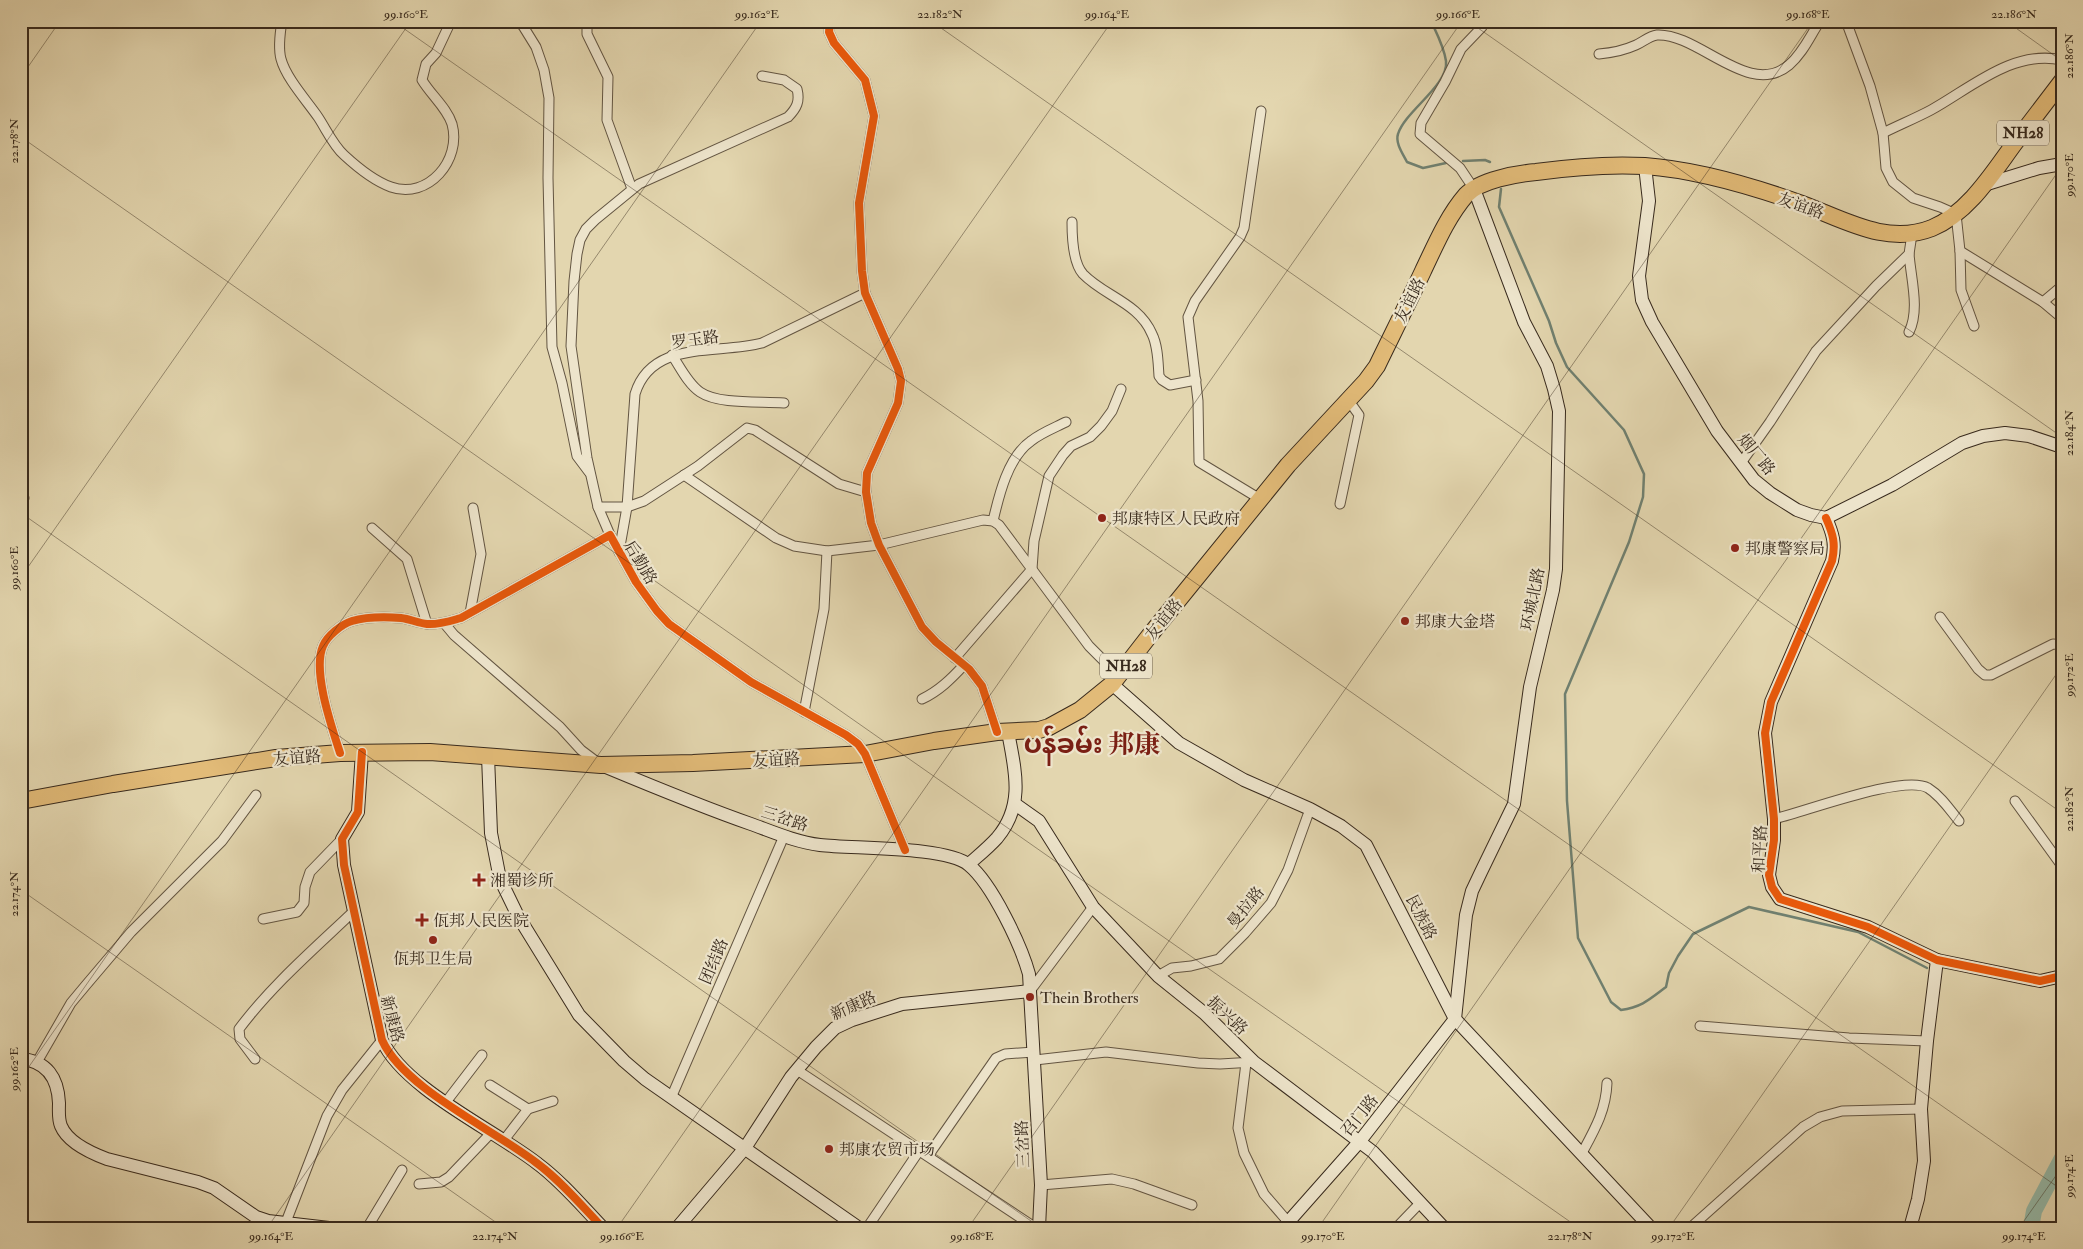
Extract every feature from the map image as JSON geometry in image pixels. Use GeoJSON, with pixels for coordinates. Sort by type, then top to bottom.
{"type":"FeatureCollection","features":[{"type":"Feature","properties":{"kind":"highway","name":"NH28"},"geometry":{"type":"LineString","coordinates":[[1984,185],[2062,81]]}},
{"type":"Feature","properties":{"kind":"highway","name":"友谊路"},"geometry":{"type":"LineString","coordinates":[[21,802],[113,784],[276,758],[340,753],[430,752],[601,765],[693,763],[864,754],[934,741],[1003,732],[1039,730],[1062,721],[1097,698],[1116,680],[1150,635],[1288,465],[1349,401],[1377,366],[1437,242],[1467,194],[1474,189],[1497,179],[1524,173],[1575,167],[1645,166],[1733,182],[1804,205],[1871,230],[1893,235],[1912,234],[1934,227],[1956,214],[1984,185]]}},
{"type":"Feature","properties":{"kind":"main road"},"geometry":{"type":"LineString","coordinates":[[1984,185],[2039,168],[2062,164]]}},
{"type":"Feature","properties":{"kind":"main road","name":"烟厂路"},"geometry":{"type":"LineString","coordinates":[[1645,166],[1649,201],[1639,276],[1642,300],[1652,322],[1712,422],[1754,480],[1770,493],[1797,510],[1811,516],[1826,518]]}},
{"type":"Feature","properties":{"kind":"main road","name":"环城北路"},"geometry":{"type":"LineString","coordinates":[[1455,1019],[1466,915],[1480,872],[1514,804],[1530,687],[1556,569],[1559,434],[1558,411],[1554,389],[1547,366],[1524,322],[1474,189]]}},
{"type":"Feature","properties":{"kind":"main road"},"geometry":{"type":"LineString","coordinates":[[1826,518],[1892,485],[1962,443],[1983,436],[2005,433],[2021,435],[2062,447]]}},
{"type":"Feature","properties":{"kind":"main road","name":"和平路"},"geometry":{"type":"LineString","coordinates":[[1826,518],[1835,547],[1832,561],[1772,702],[1765,733],[1774,818],[1774,840],[1769,875],[1772,888],[1780,899],[1868,927],[1937,960],[2040,981],[2062,976]]}},
{"type":"Feature","properties":{"kind":"main road","name":"民族路"},"geometry":{"type":"LineString","coordinates":[[1116,680],[1179,744],[1244,780],[1310,809],[1341,826],[1366,845],[1455,1019],[1651,1228]]}},
{"type":"Feature","properties":{"kind":"main road"},"geometry":{"type":"LineString","coordinates":[[969,864],[996,839],[1008,822],[1015,804],[1017,777],[1003,732]]}},
{"type":"Feature","properties":{"kind":"main road"},"geometry":{"type":"LineString","coordinates":[[342,839],[358,812],[362,752]]}},
{"type":"Feature","properties":{"kind":"main road"},"geometry":{"type":"LineString","coordinates":[[488,756],[491,833],[500,879],[518,916],[579,1015],[624,1061],[671,1098],[859,1228]]}},
{"type":"Feature","properties":{"kind":"main road","name":"三岔路"},"geometry":{"type":"LineString","coordinates":[[601,765],[705,808],[784,836],[818,845],[928,852],[969,864],[999,906],[1024,956],[1029,974],[1042,1185],[1038,1228]]}},
{"type":"Feature","properties":{"kind":"main road","name":"振兴路"},"geometry":{"type":"LineString","coordinates":[[1015,804],[1039,821],[1093,907],[1158,976],[1204,1013],[1250,1062],[1360,1141],[1387,1164],[1444,1228]]}},
{"type":"Feature","properties":{"kind":"main road","name":"新康路"},"geometry":{"type":"LineString","coordinates":[[342,839],[344,865],[382,1040],[388,1053],[396,1064],[427,1089],[539,1164],[603,1228]]}},
{"type":"Feature","properties":{"kind":"main road"},"geometry":{"type":"LineString","coordinates":[[1910,1228],[1918,1199],[1924,1161],[1921,1109],[1937,960]]}},
{"type":"Feature","properties":{"kind":"main road","name":"新康路"},"geometry":{"type":"LineString","coordinates":[[677,1228],[744,1148],[797,1070],[835,1028],[883,1009],[902,1004],[1030,992]]}},
{"type":"Feature","properties":{"kind":"main road","name":"召门路"},"geometry":{"type":"LineString","coordinates":[[1286,1225],[1360,1141],[1455,1019]]}},
{"type":"Feature","properties":{"kind":"main road"},"geometry":{"type":"LineString","coordinates":[[21,1059],[37,1062],[49,1070],[53,1076],[59,1099],[61,1126],[74,1142],[93,1154],[214,1188],[265,1224],[286,1222],[329,1228]]}},
{"type":"Feature","properties":{"kind":"street"},"geometry":{"type":"LineString","coordinates":[[282,21],[281,61],[290,78],[342,154],[377,181],[392,188],[407,190],[422,187],[435,178],[445,166],[455,142],[452,124],[445,110],[422,80],[426,64],[436,53],[451,21]]}},
{"type":"Feature","properties":{"kind":"street"},"geometry":{"type":"LineString","coordinates":[[517,21],[536,47],[544,70],[549,98],[548,178],[552,347],[562,383],[577,456],[591,474]]}},
{"type":"Feature","properties":{"kind":"street"},"geometry":{"type":"LineString","coordinates":[[587,21],[587,34],[608,77],[607,120],[632,189]]}},
{"type":"Feature","properties":{"kind":"street"},"geometry":{"type":"LineString","coordinates":[[830,21],[829,32],[834,43],[864,80],[874,116],[859,204],[862,271],[865,293],[898,369],[901,382],[898,402],[867,473],[866,492],[871,523],[879,546],[922,627],[964,665],[982,686],[1003,732]]}},
{"type":"Feature","properties":{"kind":"street"},"geometry":{"type":"LineString","coordinates":[[1474,189],[1460,168],[1420,134],[1421,123],[1462,49],[1482,28],[1483,21]]}},
{"type":"Feature","properties":{"kind":"street"},"geometry":{"type":"LineString","coordinates":[[1599,54],[1621,50],[1656,35],[1697,46],[1723,64],[1740,71],[1774,73],[1789,65],[1798,56],[1820,21]]}},
{"type":"Feature","properties":{"kind":"street"},"geometry":{"type":"LineString","coordinates":[[1846,21],[1870,86],[1883,133],[1886,168],[1893,182],[1913,198],[1940,206],[1956,214],[1960,251],[1961,290],[1974,326]]}},
{"type":"Feature","properties":{"kind":"street"},"geometry":{"type":"LineString","coordinates":[[1883,133],[1931,110],[2010,64],[2030,59],[2054,58],[2062,60]]}},
{"type":"Feature","properties":{"kind":"street"},"geometry":{"type":"LineString","coordinates":[[610,535],[598,507],[587,458],[571,346],[577,254],[586,230],[606,209],[632,189],[654,176],[767,128],[788,117],[798,104],[797,89],[784,80],[762,76]]}},
{"type":"Feature","properties":{"kind":"street"},"geometry":{"type":"LineString","coordinates":[[1260,500],[1199,462],[1199,410],[1188,317],[1195,302],[1244,228],[1261,111]]}},
{"type":"Feature","properties":{"kind":"street"},"geometry":{"type":"LineString","coordinates":[[1072,222],[1071,242],[1081,273],[1133,309],[1146,322],[1153,335],[1159,376],[1162,380],[1170,385],[1196,380]]}},
{"type":"Feature","properties":{"kind":"street"},"geometry":{"type":"LineString","coordinates":[[1909,332],[1914,322],[1915,310],[1909,254],[1912,234]]}},
{"type":"Feature","properties":{"kind":"street"},"geometry":{"type":"LineString","coordinates":[[1960,251],[2043,302],[2062,318]]}},
{"type":"Feature","properties":{"kind":"street"},"geometry":{"type":"LineString","coordinates":[[1741,463],[1816,351],[1876,286],[1909,254]]}},
{"type":"Feature","properties":{"kind":"street"},"geometry":{"type":"LineString","coordinates":[[2043,302],[2062,286]]}},
{"type":"Feature","properties":{"kind":"street","name":"罗玉路"},"geometry":{"type":"LineString","coordinates":[[618,552],[627,507],[635,394],[639,382],[646,372],[672,355],[729,349],[762,343],[865,293]]}},
{"type":"Feature","properties":{"kind":"street"},"geometry":{"type":"LineString","coordinates":[[672,355],[693,386],[700,392],[715,399],[784,403]]}},
{"type":"Feature","properties":{"kind":"street"},"geometry":{"type":"LineString","coordinates":[[955,658],[1032,569],[1034,541],[1049,476],[1071,446],[1090,437],[1101,426],[1112,411],[1121,389]]}},
{"type":"Feature","properties":{"kind":"street"},"geometry":{"type":"LineString","coordinates":[[1340,504],[1359,415],[1349,401]]}},
{"type":"Feature","properties":{"kind":"street"},"geometry":{"type":"LineString","coordinates":[[993,521],[999,492],[1011,465],[1030,441],[1066,422]]}},
{"type":"Feature","properties":{"kind":"street"},"geometry":{"type":"LineString","coordinates":[[598,507],[627,507],[644,501],[684,475],[747,428],[751,428],[838,484],[866,492]]}},
{"type":"Feature","properties":{"kind":"street"},"geometry":{"type":"LineString","coordinates":[[684,475],[776,538],[794,546],[827,551],[879,546],[983,520],[993,521],[999,525],[1116,680]]}},
{"type":"Feature","properties":{"kind":"street"},"geometry":{"type":"LineString","coordinates":[[470,613],[481,554],[473,508]]}},
{"type":"Feature","properties":{"kind":"street"},"geometry":{"type":"LineString","coordinates":[[372,528],[407,559],[427,624]]}},
{"type":"Feature","properties":{"kind":"street","name":"后勤路"},"geometry":{"type":"LineString","coordinates":[[340,753],[326,710],[322,690],[321,657],[323,646],[339,628],[352,621],[402,618],[427,624],[444,623],[470,613],[610,535],[636,582],[669,624],[751,682],[853,739],[864,754],[905,850]]}},
{"type":"Feature","properties":{"kind":"street"},"geometry":{"type":"LineString","coordinates":[[804,712],[824,609],[827,551]]}},
{"type":"Feature","properties":{"kind":"street"},"geometry":{"type":"LineString","coordinates":[[1940,617],[1978,669],[1985,675],[1991,675],[2053,644],[2062,645]]}},
{"type":"Feature","properties":{"kind":"street"},"geometry":{"type":"LineString","coordinates":[[444,623],[460,640],[560,728],[581,750],[601,765]]}},
{"type":"Feature","properties":{"kind":"street"},"geometry":{"type":"LineString","coordinates":[[922,699],[932,695],[946,684],[964,665]]}},
{"type":"Feature","properties":{"kind":"street"},"geometry":{"type":"LineString","coordinates":[[1774,818],[1804,811],[1856,794],[1910,784],[1927,787],[1938,796],[1959,821]]}},
{"type":"Feature","properties":{"kind":"street"},"geometry":{"type":"LineString","coordinates":[[37,1062],[72,1003],[86,985],[131,932],[222,841],[256,795]]}},
{"type":"Feature","properties":{"kind":"street"},"geometry":{"type":"LineString","coordinates":[[2015,801],[2062,866]]}},
{"type":"Feature","properties":{"kind":"street","name":"曼拉路"},"geometry":{"type":"LineString","coordinates":[[1158,976],[1172,968],[1191,966],[1219,959],[1245,933],[1271,903],[1288,870],[1310,809]]}},
{"type":"Feature","properties":{"kind":"street","name":"团结路"},"geometry":{"type":"LineString","coordinates":[[671,1098],[784,836]]}},
{"type":"Feature","properties":{"kind":"street"},"geometry":{"type":"LineString","coordinates":[[263,919],[297,912],[304,902],[305,887],[310,872],[342,839]]}},
{"type":"Feature","properties":{"kind":"street"},"geometry":{"type":"LineString","coordinates":[[1030,992],[1093,907]]}},
{"type":"Feature","properties":{"kind":"street"},"geometry":{"type":"LineString","coordinates":[[255,1059],[240,1039],[239,1029],[252,1012],[290,972],[354,911]]}},
{"type":"Feature","properties":{"kind":"street"},"geometry":{"type":"LineString","coordinates":[[1700,1026],[1849,1038],[1927,1041]]}},
{"type":"Feature","properties":{"kind":"street","name":"新康路"},"geometry":{"type":"LineString","coordinates":[[286,1222],[327,1116],[342,1090],[382,1040]]}},
{"type":"Feature","properties":{"kind":"street"},"geometry":{"type":"LineString","coordinates":[[928,1156],[996,1058],[1005,1054],[1034,1056],[1106,1052],[1198,1062],[1250,1062],[1238,1128],[1244,1153],[1264,1194],[1286,1225]]}},
{"type":"Feature","properties":{"kind":"street"},"geometry":{"type":"LineString","coordinates":[[446,1102],[482,1055]]}},
{"type":"Feature","properties":{"kind":"street"},"geometry":{"type":"LineString","coordinates":[[797,1070],[1038,1228]]}},
{"type":"Feature","properties":{"kind":"street"},"geometry":{"type":"LineString","coordinates":[[1582,1153],[1601,1117],[1606,1100],[1607,1083]]}},
{"type":"Feature","properties":{"kind":"street"},"geometry":{"type":"LineString","coordinates":[[490,1085],[528,1109]]}},
{"type":"Feature","properties":{"kind":"street"},"geometry":{"type":"LineString","coordinates":[[504,1140],[528,1109],[553,1102]]}},
{"type":"Feature","properties":{"kind":"street"},"geometry":{"type":"LineString","coordinates":[[1690,1228],[1803,1127],[1820,1117],[1850,1111],[1921,1109]]}},
{"type":"Feature","properties":{"kind":"street"},"geometry":{"type":"LineString","coordinates":[[420,1184],[441,1182],[449,1177],[492,1132]]}},
{"type":"Feature","properties":{"kind":"street"},"geometry":{"type":"LineString","coordinates":[[867,1228],[919,1151]]}},
{"type":"Feature","properties":{"kind":"street"},"geometry":{"type":"LineString","coordinates":[[367,1228],[402,1170]]}},
{"type":"Feature","properties":{"kind":"street"},"geometry":{"type":"LineString","coordinates":[[1042,1185],[1112,1179],[1134,1184],[1192,1205]]}},
{"type":"Feature","properties":{"kind":"street"},"geometry":{"type":"LineString","coordinates":[[1396,1228],[1421,1202]]}},
{"type":"Feature","properties":{"kind":"waterway"},"geometry":{"type":"LineString","coordinates":[[1431,21],[1444,51],[1445,70],[1434,89],[1402,125],[1397,137],[1407,162],[1423,168],[1446,163]]}},
{"type":"Feature","properties":{"kind":"waterway"},"geometry":{"type":"LineString","coordinates":[[1463,161],[1485,160],[1490,162]]}},
{"type":"Feature","properties":{"kind":"waterway"},"geometry":{"type":"LineString","coordinates":[[1501,189],[1499,207],[1567,367],[1624,430],[1644,474],[1643,497],[1629,542],[1565,694],[1567,801],[1578,938],[1611,1002],[1621,1010],[1635,1007],[1650,999],[1666,987],[1669,973],[1693,934],[1749,907],[1858,932],[1927,968]]}},
{"type":"Feature","properties":{"kind":"waterway"},"geometry":{"type":"LineString","coordinates":[[2031,1228],[2034,1211],[2062,1158]]}},
{"type":"Feature","properties":{"kind":"cycle path"},"geometry":{"type":"LineString","coordinates":[[830,21],[829,32],[834,43],[865,80],[874,116],[859,203],[862,271],[865,293],[898,369],[901,381],[898,403],[867,473],[866,492],[871,523],[879,545],[922,627],[936,642],[969,669],[982,686],[997,732]]}},
{"type":"Feature","properties":{"kind":"cycle path"},"geometry":{"type":"LineString","coordinates":[[1826,518],[1833,539],[1832,561],[1771,702],[1765,733],[1774,819],[1774,840],[1769,875],[1772,887],[1780,899],[1868,927],[1937,960],[2040,981],[2062,976]]}},
{"type":"Feature","properties":{"kind":"cycle path"},"geometry":{"type":"LineString","coordinates":[[340,753],[324,700],[320,670],[320,657],[323,646],[335,631],[352,621],[370,618],[401,618],[431,624],[444,623],[461,618],[610,535],[636,582],[669,624],[751,682],[846,735],[858,744],[865,754],[905,850]]}},
{"type":"Feature","properties":{"kind":"cycle path"},"geometry":{"type":"LineString","coordinates":[[362,752],[358,812],[342,839],[344,865],[382,1040],[393,1058],[410,1075],[452,1108],[520,1151],[547,1171],[564,1186],[603,1228]]}},
{"type":"Feature","properties":{"kind":"place","name":"邦康特区人民政府"},"geometry":{"type":"Point","coordinates":[1102,518]}},
{"type":"Feature","properties":{"kind":"place","name":"邦康警察局"},"geometry":{"type":"Point","coordinates":[1735,548]}},
{"type":"Feature","properties":{"kind":"place","name":"邦康大金塔"},"geometry":{"type":"Point","coordinates":[1405,621]}},
{"type":"Feature","properties":{"kind":"place","name":"湘蜀诊所"},"geometry":{"type":"Point","coordinates":[479,880]}},
{"type":"Feature","properties":{"kind":"place","name":"佤邦人民医院"},"geometry":{"type":"Point","coordinates":[422,920]}},
{"type":"Feature","properties":{"kind":"place","name":"佤邦卫生局"},"geometry":{"type":"Point","coordinates":[433,940]}},
{"type":"Feature","properties":{"kind":"place","name":"Thein Brothers"},"geometry":{"type":"Point","coordinates":[1030,997]}},
{"type":"Feature","properties":{"kind":"place","name":"邦康农贸市场"},"geometry":{"type":"Point","coordinates":[829,1149]}},
{"type":"Feature","properties":{"kind":"district","name":"ပန်ခမ်း 邦康"},"geometry":{"type":"Point","coordinates":[1092,744]}}]}
